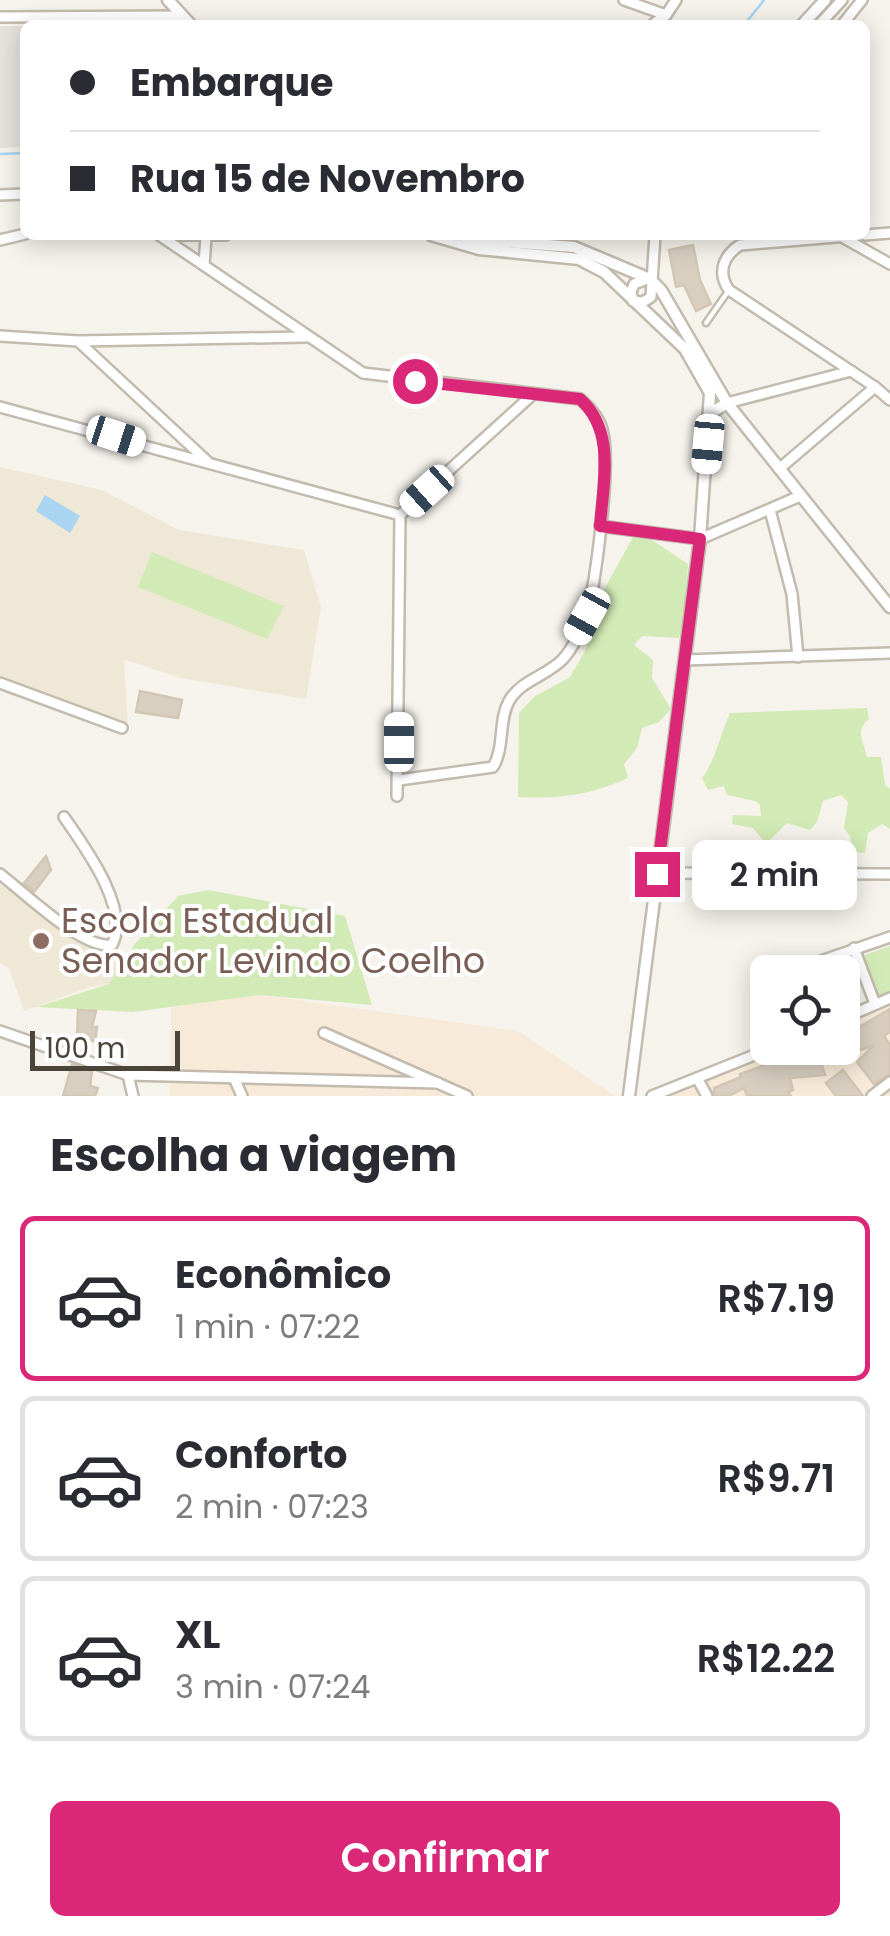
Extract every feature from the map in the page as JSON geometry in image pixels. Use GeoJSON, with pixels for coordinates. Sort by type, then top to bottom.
{"type":"FeatureCollection","features":[{"type":"Feature","properties":{"kind":"street"},"geometry":{"type":"LineString","coordinates":[[168,0],[186,20]]}},
{"type":"Feature","properties":{"kind":"street"},"geometry":{"type":"LineString","coordinates":[[624,0],[666,15]]}},
{"type":"Feature","properties":{"kind":"street"},"geometry":{"type":"LineString","coordinates":[[659,20],[676,0]]}},
{"type":"Feature","properties":{"kind":"street"},"geometry":{"type":"LineString","coordinates":[[807,20],[825,0]]}},
{"type":"Feature","properties":{"kind":"street"},"geometry":{"type":"LineString","coordinates":[[824,20],[842,0]]}},
{"type":"Feature","properties":{"kind":"street"},"geometry":{"type":"LineString","coordinates":[[846,20],[862,0]]}},
{"type":"Feature","properties":{"kind":"street"},"geometry":{"type":"LineString","coordinates":[[0,17],[182,16]]}},
{"type":"Feature","properties":{"kind":"street"},"geometry":{"type":"LineString","coordinates":[[166,240],[364,373],[580,399],[594,412],[603,431],[600,526],[587,616],[562,660],[514,692],[506,706],[499,757],[493,767],[399,780]]}},
{"type":"Feature","properties":{"kind":"street"},"geometry":{"type":"LineString","coordinates":[[204,265],[206,240]]}},
{"type":"Feature","properties":{"kind":"street"},"geometry":{"type":"LineString","coordinates":[[447,240],[479,250],[579,259],[604,272],[685,349],[710,393],[712,413],[700,539],[629,1096]]}},
{"type":"Feature","properties":{"kind":"street"},"geometry":{"type":"LineString","coordinates":[[478,240],[574,247],[650,278],[728,403],[890,607]]}},
{"type":"Feature","properties":{"kind":"street"},"geometry":{"type":"LineString","coordinates":[[633,301],[651,297],[654,240]]}},
{"type":"Feature","properties":{"kind":"street"},"geometry":{"type":"LineString","coordinates":[[796,240],[740,245],[728,252],[722,280],[729,290],[890,400]]}},
{"type":"Feature","properties":{"kind":"street"},"geometry":{"type":"LineString","coordinates":[[848,240],[890,264]]}},
{"type":"Feature","properties":{"kind":"street"},"geometry":{"type":"LineString","coordinates":[[633,301],[634,284],[650,278]]}},
{"type":"Feature","properties":{"kind":"street"},"geometry":{"type":"LineString","coordinates":[[0,336],[78,341],[308,337]]}},
{"type":"Feature","properties":{"kind":"street"},"geometry":{"type":"LineString","coordinates":[[78,341],[210,464]]}},
{"type":"Feature","properties":{"kind":"street"},"geometry":{"type":"LineString","coordinates":[[712,413],[728,403],[851,371]]}},
{"type":"Feature","properties":{"kind":"street"},"geometry":{"type":"LineString","coordinates":[[779,469],[874,386]]}},
{"type":"Feature","properties":{"kind":"street"},"geometry":{"type":"LineString","coordinates":[[398,796],[400,515],[532,396]]}},
{"type":"Feature","properties":{"kind":"street"},"geometry":{"type":"LineString","coordinates":[[0,407],[400,515]]}},
{"type":"Feature","properties":{"kind":"street"},"geometry":{"type":"LineString","coordinates":[[600,526],[700,539],[800,496]]}},
{"type":"Feature","properties":{"kind":"street"},"geometry":{"type":"LineString","coordinates":[[770,510],[792,594],[798,657]]}},
{"type":"Feature","properties":{"kind":"street"},"geometry":{"type":"LineString","coordinates":[[684,660],[890,652]]}},
{"type":"Feature","properties":{"kind":"street"},"geometry":{"type":"LineString","coordinates":[[0,683],[122,728]]}},
{"type":"Feature","properties":{"kind":"street"},"geometry":{"type":"LineString","coordinates":[[0,874],[82,937],[100,947],[112,945],[118,919],[104,882],[64,816]]}},
{"type":"Feature","properties":{"kind":"street"},"geometry":{"type":"LineString","coordinates":[[657,874],[890,874]]}},
{"type":"Feature","properties":{"kind":"street"},"geometry":{"type":"LineString","coordinates":[[835,955],[890,936]]}},
{"type":"Feature","properties":{"kind":"street"},"geometry":{"type":"LineString","coordinates":[[854,948],[876,1004]]}},
{"type":"Feature","properties":{"kind":"street"},"geometry":{"type":"LineString","coordinates":[[860,1011],[890,998]]}},
{"type":"Feature","properties":{"kind":"street"},"geometry":{"type":"LineString","coordinates":[[0,1030],[128,1075],[438,1083]]}},
{"type":"Feature","properties":{"kind":"street"},"geometry":{"type":"LineString","coordinates":[[324,1034],[467,1096]]}},
{"type":"Feature","properties":{"kind":"street"},"geometry":{"type":"LineString","coordinates":[[652,1096],[750,1057]]}},
{"type":"Feature","properties":{"kind":"street"},"geometry":{"type":"LineString","coordinates":[[128,1075],[133,1096]]}},
{"type":"Feature","properties":{"kind":"street"},"geometry":{"type":"LineString","coordinates":[[234,1078],[242,1096]]}},
{"type":"Feature","properties":{"kind":"street"},"geometry":{"type":"LineString","coordinates":[[696,1078],[707,1096]]}},
{"type":"Feature","properties":{"kind":"street"},"geometry":{"type":"LineString","coordinates":[[872,1096],[890,1082]]}},
{"type":"Feature","properties":{"kind":"lane"},"geometry":{"type":"LineString","coordinates":[[706,323],[729,290]]}},
{"type":"Feature","properties":{"kind":"shaded area"},"geometry":{"type":"Polygon","coordinates":[[[0,26],[20,26],[20,147],[0,148],[0,26]]]}},
{"type":"Feature","properties":{"kind":"shaded area"},"geometry":{"type":"Polygon","coordinates":[[[0,467],[102,490],[179,530],[304,550],[321,607],[306,699],[181,678],[124,659],[128,727],[0,677],[0,467]]]}},
{"type":"Feature","properties":{"kind":"shaded area","name":"Escola Estadual Senador Levindo Coelho"},"geometry":{"type":"Polygon","coordinates":[[[0,884],[96,950],[97,959],[120,962],[118,982],[87,988],[24,1011],[9,968],[0,963],[0,884]]]}},
{"type":"Feature","properties":{"kind":"shaded area"},"geometry":{"type":"Polygon","coordinates":[[[247,993],[518,1031],[615,1096],[170,1096],[171,1008],[247,993]]]}},
{"type":"Feature","properties":{"kind":"shaded area"},"geometry":{"type":"Polygon","coordinates":[[[890,1001],[890,1096],[665,1096],[750,1061],[750,1065],[860,1065],[860,1014],[890,1001]]]}},
{"type":"Feature","properties":{"kind":"green space"},"geometry":{"type":"Polygon","coordinates":[[[637,530],[688,564],[679,638],[642,636],[634,645],[653,660],[652,678],[671,709],[659,722],[642,728],[637,748],[624,764],[628,778],[574,795],[518,797],[519,713],[534,697],[570,677],[585,651],[606,586],[637,530]]]}},
{"type":"Feature","properties":{"kind":"green space"},"geometry":{"type":"Polygon","coordinates":[[[152,552],[284,606],[267,639],[138,587],[152,552]]]}},
{"type":"Feature","properties":{"kind":"green space"},"geometry":{"type":"Polygon","coordinates":[[[867,708],[869,719],[861,737],[867,757],[881,757],[885,785],[890,789],[890,829],[882,824],[868,833],[865,853],[853,852],[844,828],[848,802],[841,795],[823,801],[817,822],[810,830],[787,823],[766,844],[753,828],[732,824],[733,815],[761,816],[760,805],[727,795],[724,786],[708,790],[702,778],[730,713],[867,708]]]}},
{"type":"Feature","properties":{"kind":"green space"},"geometry":{"type":"Polygon","coordinates":[[[208,890],[345,916],[372,1005],[260,995],[133,1012],[37,1007],[109,984],[135,944],[178,896],[208,890]]]}},
{"type":"Feature","properties":{"kind":"green space"},"geometry":{"type":"Polygon","coordinates":[[[890,946],[890,992],[880,998],[862,956],[890,946]]]}},
{"type":"Feature","properties":{"kind":"water"},"geometry":{"type":"Polygon","coordinates":[[[45,495],[80,516],[70,533],[36,511],[45,495]]]}},
{"type":"Feature","properties":{"kind":"building"},"geometry":{"type":"Polygon","coordinates":[[[693,245],[700,280],[711,304],[696,311],[684,285],[676,287],[669,250],[693,245]]]}},
{"type":"Feature","properties":{"kind":"building"},"geometry":{"type":"Polygon","coordinates":[[[140,691],[182,700],[178,718],[136,712],[140,691]]]}},
{"type":"Feature","properties":{"kind":"building"},"geometry":{"type":"Polygon","coordinates":[[[46,856],[51,870],[34,892],[24,883],[46,856]]]}},
{"type":"Feature","properties":{"kind":"building"},"geometry":{"type":"Polygon","coordinates":[[[890,1009],[890,1032],[884,1036],[890,1045],[890,1074],[874,1084],[859,1065],[860,1059],[874,1045],[861,1050],[860,1027],[890,1009]]]}},
{"type":"Feature","properties":{"kind":"building"},"geometry":{"type":"Polygon","coordinates":[[[78,1010],[96,1011],[92,1027],[97,1027],[95,1041],[77,1041],[78,1010]]]}},
{"type":"Feature","properties":{"kind":"building"},"geometry":{"type":"Polygon","coordinates":[[[72,1064],[92,1071],[90,1086],[98,1088],[95,1096],[63,1096],[72,1064]]]}},
{"type":"Feature","properties":{"kind":"building"},"geometry":{"type":"Polygon","coordinates":[[[765,1065],[822,1065],[825,1075],[790,1078],[791,1096],[747,1096],[744,1088],[729,1096],[715,1096],[714,1088],[741,1077],[740,1074],[765,1065]]]}},
{"type":"Feature","properties":{"kind":"building"},"geometry":{"type":"Polygon","coordinates":[[[843,1070],[863,1096],[836,1096],[826,1083],[843,1070]]]}},
{"type":"Feature","properties":{"kind":"waterway"},"geometry":{"type":"LineString","coordinates":[[748,20],[764,0]]}},
{"type":"Feature","properties":{"kind":"waterway"},"geometry":{"type":"LineString","coordinates":[[0,154],[20,153]]}},
{"type":"Feature","properties":{"kind":"place","name":"Escola Estadual Senador Levindo Coelho"},"geometry":{"type":"Point","coordinates":[41,941]}},
{"type":"Feature","properties":{"kind":"route"},"geometry":{"type":"LineString","coordinates":[[415,381],[580,399],[594,412],[603,431],[600,526],[700,539],[657,874]]}}]}
